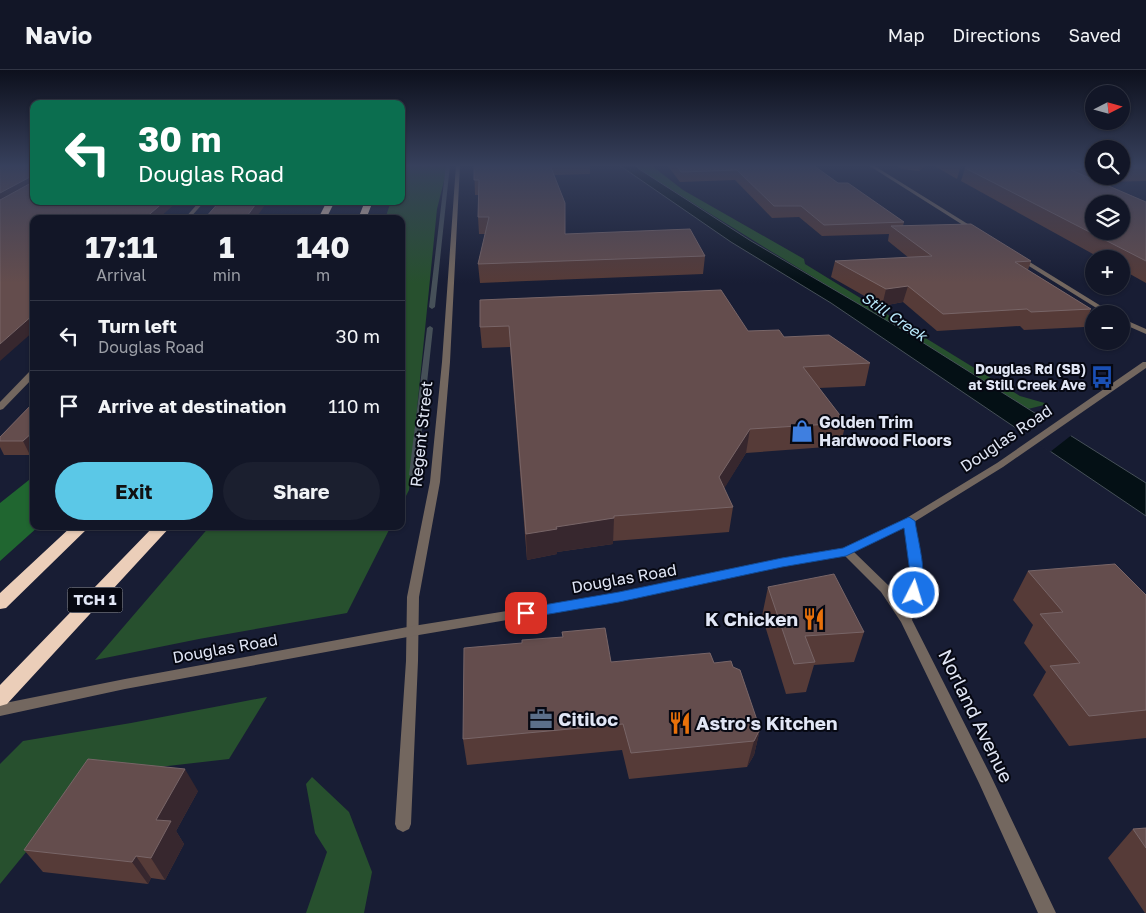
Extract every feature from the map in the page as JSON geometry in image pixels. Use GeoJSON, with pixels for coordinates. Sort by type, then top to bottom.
{"type":"FeatureCollection","features":[{"type":"Feature","properties":{"kind":"highway"},"geometry":{"type":"LineString","coordinates":[[0,603],[78,530]]}},
{"type":"Feature","properties":{"kind":"highway","name":"TCH 1"},"geometry":{"type":"LineString","coordinates":[[0,698],[160,530]]}},
{"type":"Feature","properties":{"kind":"street","name":"Regent Street"},"geometry":{"type":"LineString","coordinates":[[403,824],[414,585],[435,482],[446,362],[456,204]]}},
{"type":"Feature","properties":{"kind":"street"},"geometry":{"type":"LineString","coordinates":[[934,204],[984,235]]}},
{"type":"Feature","properties":{"kind":"street"},"geometry":{"type":"LineString","coordinates":[[190,215],[199,205]]}},
{"type":"Feature","properties":{"kind":"street"},"geometry":{"type":"LineString","coordinates":[[1015,255],[1096,305]]}},
{"type":"Feature","properties":{"kind":"street"},"geometry":{"type":"LineString","coordinates":[[1130,324],[1146,332]]}},
{"type":"Feature","properties":{"kind":"street","name":"Douglas Road"},"geometry":{"type":"LineString","coordinates":[[0,710],[125,684],[413,631],[610,599],[782,562],[846,551],[909,521],[1000,465],[1146,364]]}},
{"type":"Feature","properties":{"kind":"street"},"geometry":{"type":"LineString","coordinates":[[0,407],[30,376]]}},
{"type":"Feature","properties":{"kind":"street"},"geometry":{"type":"LineString","coordinates":[[906,620],[918,580],[909,521]]}},
{"type":"Feature","properties":{"kind":"street","name":"Norland Avenue"},"geometry":{"type":"LineString","coordinates":[[846,551],[885,589],[906,620],[981,771],[1047,913]]}},
{"type":"Feature","properties":{"kind":"green space"},"geometry":{"type":"Polygon","coordinates":[[[438,204],[409,490],[405,498],[405,215],[386,215],[390,205],[438,204]]]}},
{"type":"Feature","properties":{"kind":"green space"},"geometry":{"type":"Polygon","coordinates":[[[694,204],[708,204],[804,259],[805,264],[1020,396],[1048,404],[1028,409],[694,204]]]}},
{"type":"Feature","properties":{"kind":"green space"},"geometry":{"type":"Polygon","coordinates":[[[30,479],[30,530],[35,530],[0,561],[0,503],[30,479]]]}},
{"type":"Feature","properties":{"kind":"green space"},"geometry":{"type":"Polygon","coordinates":[[[207,530],[389,530],[347,613],[199,639],[95,660],[207,530]]]}},
{"type":"Feature","properties":{"kind":"green space"},"geometry":{"type":"Polygon","coordinates":[[[267,697],[229,759],[89,775],[0,884],[0,764],[23,741],[267,697]]]}},
{"type":"Feature","properties":{"kind":"green space"},"geometry":{"type":"Polygon","coordinates":[[[312,777],[349,812],[372,872],[364,913],[306,913],[327,852],[315,833],[306,784],[312,777]]]}},
{"type":"Feature","properties":{"kind":"shaded area"},"geometry":{"type":"Polygon","coordinates":[[[676,204],[694,204],[751,241],[903,330],[1146,483],[1146,516],[831,303],[731,242],[676,204]]]}},
{"type":"Feature","properties":{"kind":"pier"},"geometry":{"type":"Polygon","coordinates":[[[1045,417],[1073,434],[1050,452],[1021,433],[1045,417]]]}},
{"type":"Feature","properties":{"kind":"building"},"geometry":{"type":"Polygon","coordinates":[[[0,204],[160,205],[149,215],[30,215],[30,318],[0,344],[0,204]]]}},
{"type":"Feature","properties":{"kind":"building"},"geometry":{"type":"Polygon","coordinates":[[[478,204],[565,204],[565,234],[690,229],[705,256],[478,264],[489,217],[478,217],[478,204]]]}},
{"type":"Feature","properties":{"kind":"building"},"geometry":{"type":"Polygon","coordinates":[[[772,204],[879,204],[904,222],[824,225],[801,206],[774,206],[772,204]]]}},
{"type":"Feature","properties":{"kind":"building"},"geometry":{"type":"Polygon","coordinates":[[[1036,204],[1085,204],[1085,230],[1036,204]]]}},
{"type":"Feature","properties":{"kind":"building"},"geometry":{"type":"Polygon","coordinates":[[[1130,204],[1146,204],[1146,261],[1130,253],[1130,250],[1125,250],[1105,240],[1130,240],[1130,204]]]}},
{"type":"Feature","properties":{"kind":"building"},"geometry":{"type":"Polygon","coordinates":[[[216,205],[255,205],[248,215],[208,215],[216,205]]]}},
{"type":"Feature","properties":{"kind":"building"},"geometry":{"type":"Polygon","coordinates":[[[971,224],[1031,261],[1015,262],[1085,305],[1085,309],[1031,312],[1027,309],[943,314],[908,286],[886,289],[835,261],[932,256],[891,226],[971,224]]]}},
{"type":"Feature","properties":{"kind":"building"},"geometry":{"type":"Polygon","coordinates":[[[721,290],[748,331],[779,330],[784,337],[829,335],[870,363],[803,367],[846,423],[750,429],[719,477],[733,507],[614,516],[614,518],[556,527],[557,529],[526,534],[509,326],[480,327],[480,300],[721,290]]]}},
{"type":"Feature","properties":{"kind":"building"},"geometry":{"type":"Polygon","coordinates":[[[30,406],[30,435],[23,441],[0,441],[0,437],[30,406]]]}},
{"type":"Feature","properties":{"kind":"building"},"geometry":{"type":"Polygon","coordinates":[[[1115,564],[1146,595],[1146,710],[1089,716],[1050,666],[1080,663],[1040,614],[1063,612],[1028,571],[1115,564]]]}},
{"type":"Feature","properties":{"kind":"building"},"geometry":{"type":"Polygon","coordinates":[[[834,574],[864,632],[805,636],[815,662],[794,664],[768,587],[834,574]]]}},
{"type":"Feature","properties":{"kind":"building"},"geometry":{"type":"Polygon","coordinates":[[[605,628],[611,662],[710,653],[714,663],[731,661],[733,667],[740,670],[760,729],[754,741],[631,753],[623,724],[463,739],[464,648],[522,643],[522,640],[563,637],[562,632],[605,628]]]}},
{"type":"Feature","properties":{"kind":"building"},"geometry":{"type":"Polygon","coordinates":[[[88,759],[185,769],[156,820],[171,821],[151,858],[136,856],[132,862],[24,850],[88,759]]]}},
{"type":"Feature","properties":{"kind":"building"},"geometry":{"type":"Polygon","coordinates":[[[1146,828],[1146,848],[1133,829],[1146,828]]]}},
{"type":"Feature","properties":{"kind":"waterway"},"geometry":{"type":"LineString","coordinates":[[432,307],[444,204]]}},
{"type":"Feature","properties":{"kind":"waterway"},"geometry":{"type":"LineString","coordinates":[[413,475],[430,328]]}},
{"type":"Feature","properties":{"kind":"place","name":"Douglas Rd (SB) at Still Creek Ave"},"geometry":{"type":"Point","coordinates":[1102,377]}},
{"type":"Feature","properties":{"kind":"place","name":"Golden Trim Hardwood Floors"},"geometry":{"type":"Point","coordinates":[802,431]}},
{"type":"Feature","properties":{"kind":"place","name":"K Chicken"},"geometry":{"type":"Point","coordinates":[814,619]}},
{"type":"Feature","properties":{"kind":"place","name":"Citiloc"},"geometry":{"type":"Point","coordinates":[541,719]}},
{"type":"Feature","properties":{"kind":"place","name":"Astro's Kitchen"},"geometry":{"type":"Point","coordinates":[680,723]}},
{"type":"Feature","properties":{"kind":"route"},"geometry":{"type":"LineString","coordinates":[[526,613],[619,597],[782,562],[846,551],[909,521],[918,580],[914,593]]}},
{"type":"Feature","properties":{"kind":"water label","name":"Still Creek"},"geometry":{"type":"Point","coordinates":[894,317]}}]}
